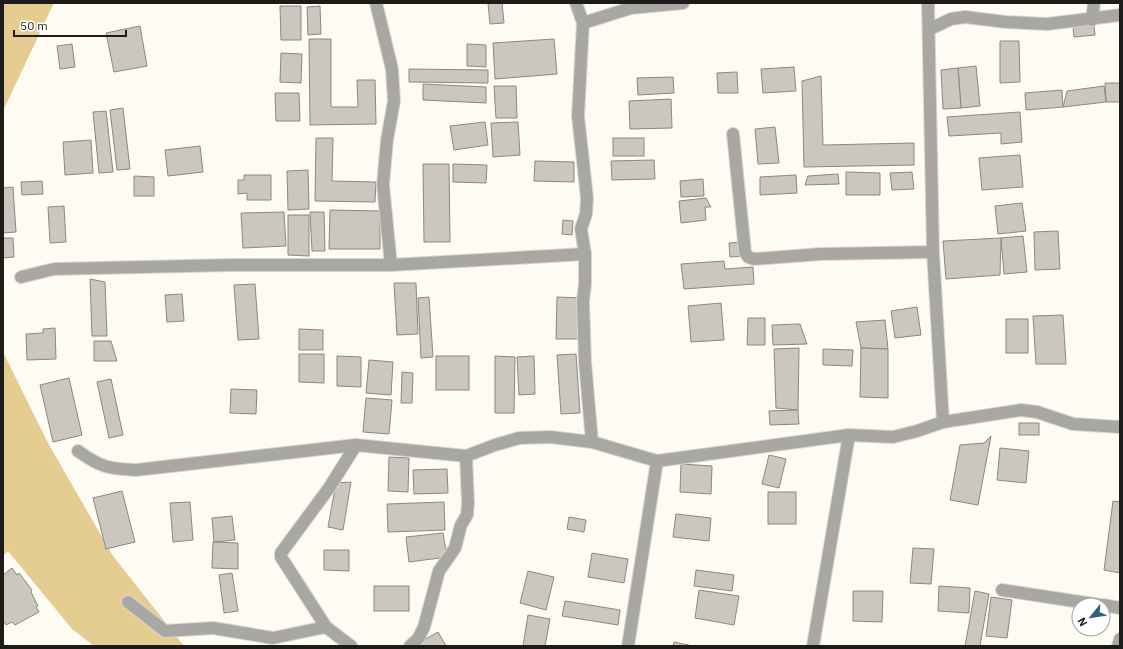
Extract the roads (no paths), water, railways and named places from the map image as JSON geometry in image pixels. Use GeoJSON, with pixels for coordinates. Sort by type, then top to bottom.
{"type":"FeatureCollection","features":[{"type":"Feature","properties":{"kind":"street"},"geometry":{"type":"LineString","coordinates":[[376,3],[392,69],[394,102],[387,140],[384,185],[391,265]]}},
{"type":"Feature","properties":{"kind":"street"},"geometry":{"type":"LineString","coordinates":[[576,3],[583,23],[578,116],[587,198],[586,214],[581,229],[585,254],[585,284],[583,301],[585,362],[592,442]]}},
{"type":"Feature","properties":{"kind":"street"},"geometry":{"type":"LineString","coordinates":[[583,23],[631,8],[684,3]]}},
{"type":"Feature","properties":{"kind":"street"},"geometry":{"type":"LineString","coordinates":[[928,3],[930,29],[934,252],[942,422]]}},
{"type":"Feature","properties":{"kind":"street"},"geometry":{"type":"LineString","coordinates":[[1092,20],[1094,3]]}},
{"type":"Feature","properties":{"kind":"street"},"geometry":{"type":"LineString","coordinates":[[930,29],[951,19],[965,17],[1006,22],[1047,24],[1092,20],[1120,15]]}},
{"type":"Feature","properties":{"kind":"street"},"geometry":{"type":"LineString","coordinates":[[733,134],[745,252],[748,257],[754,259],[821,254],[934,252]]}},
{"type":"Feature","properties":{"kind":"street"},"geometry":{"type":"LineString","coordinates":[[21,278],[54,269],[231,265],[391,265],[585,254]]}},
{"type":"Feature","properties":{"kind":"street"},"geometry":{"type":"LineString","coordinates":[[78,451],[94,462],[111,469],[136,470],[356,445],[466,456],[519,438],[550,437],[592,442],[657,461],[849,435],[893,437],[917,431],[942,422],[1021,410],[1037,412],[1073,424],[1120,427]]}},
{"type":"Feature","properties":{"kind":"street"},"geometry":{"type":"LineString","coordinates":[[813,646],[849,435]]}},
{"type":"Feature","properties":{"kind":"street"},"geometry":{"type":"LineString","coordinates":[[351,646],[326,627],[281,557],[281,553],[330,488],[356,445]]}},
{"type":"Feature","properties":{"kind":"street"},"geometry":{"type":"LineString","coordinates":[[410,646],[418,639],[424,627],[438,572],[455,548],[461,525],[467,515],[468,503],[466,456]]}},
{"type":"Feature","properties":{"kind":"street"},"geometry":{"type":"LineString","coordinates":[[628,646],[657,461]]}},
{"type":"Feature","properties":{"kind":"street"},"geometry":{"type":"LineString","coordinates":[[1002,590],[1071,601]]}},
{"type":"Feature","properties":{"kind":"street"},"geometry":{"type":"LineString","coordinates":[[128,602],[165,631],[213,628],[273,638],[326,627]]}},
{"type":"Feature","properties":{"kind":"street"},"geometry":{"type":"LineString","coordinates":[[1118,646],[1120,639]]}}]}
